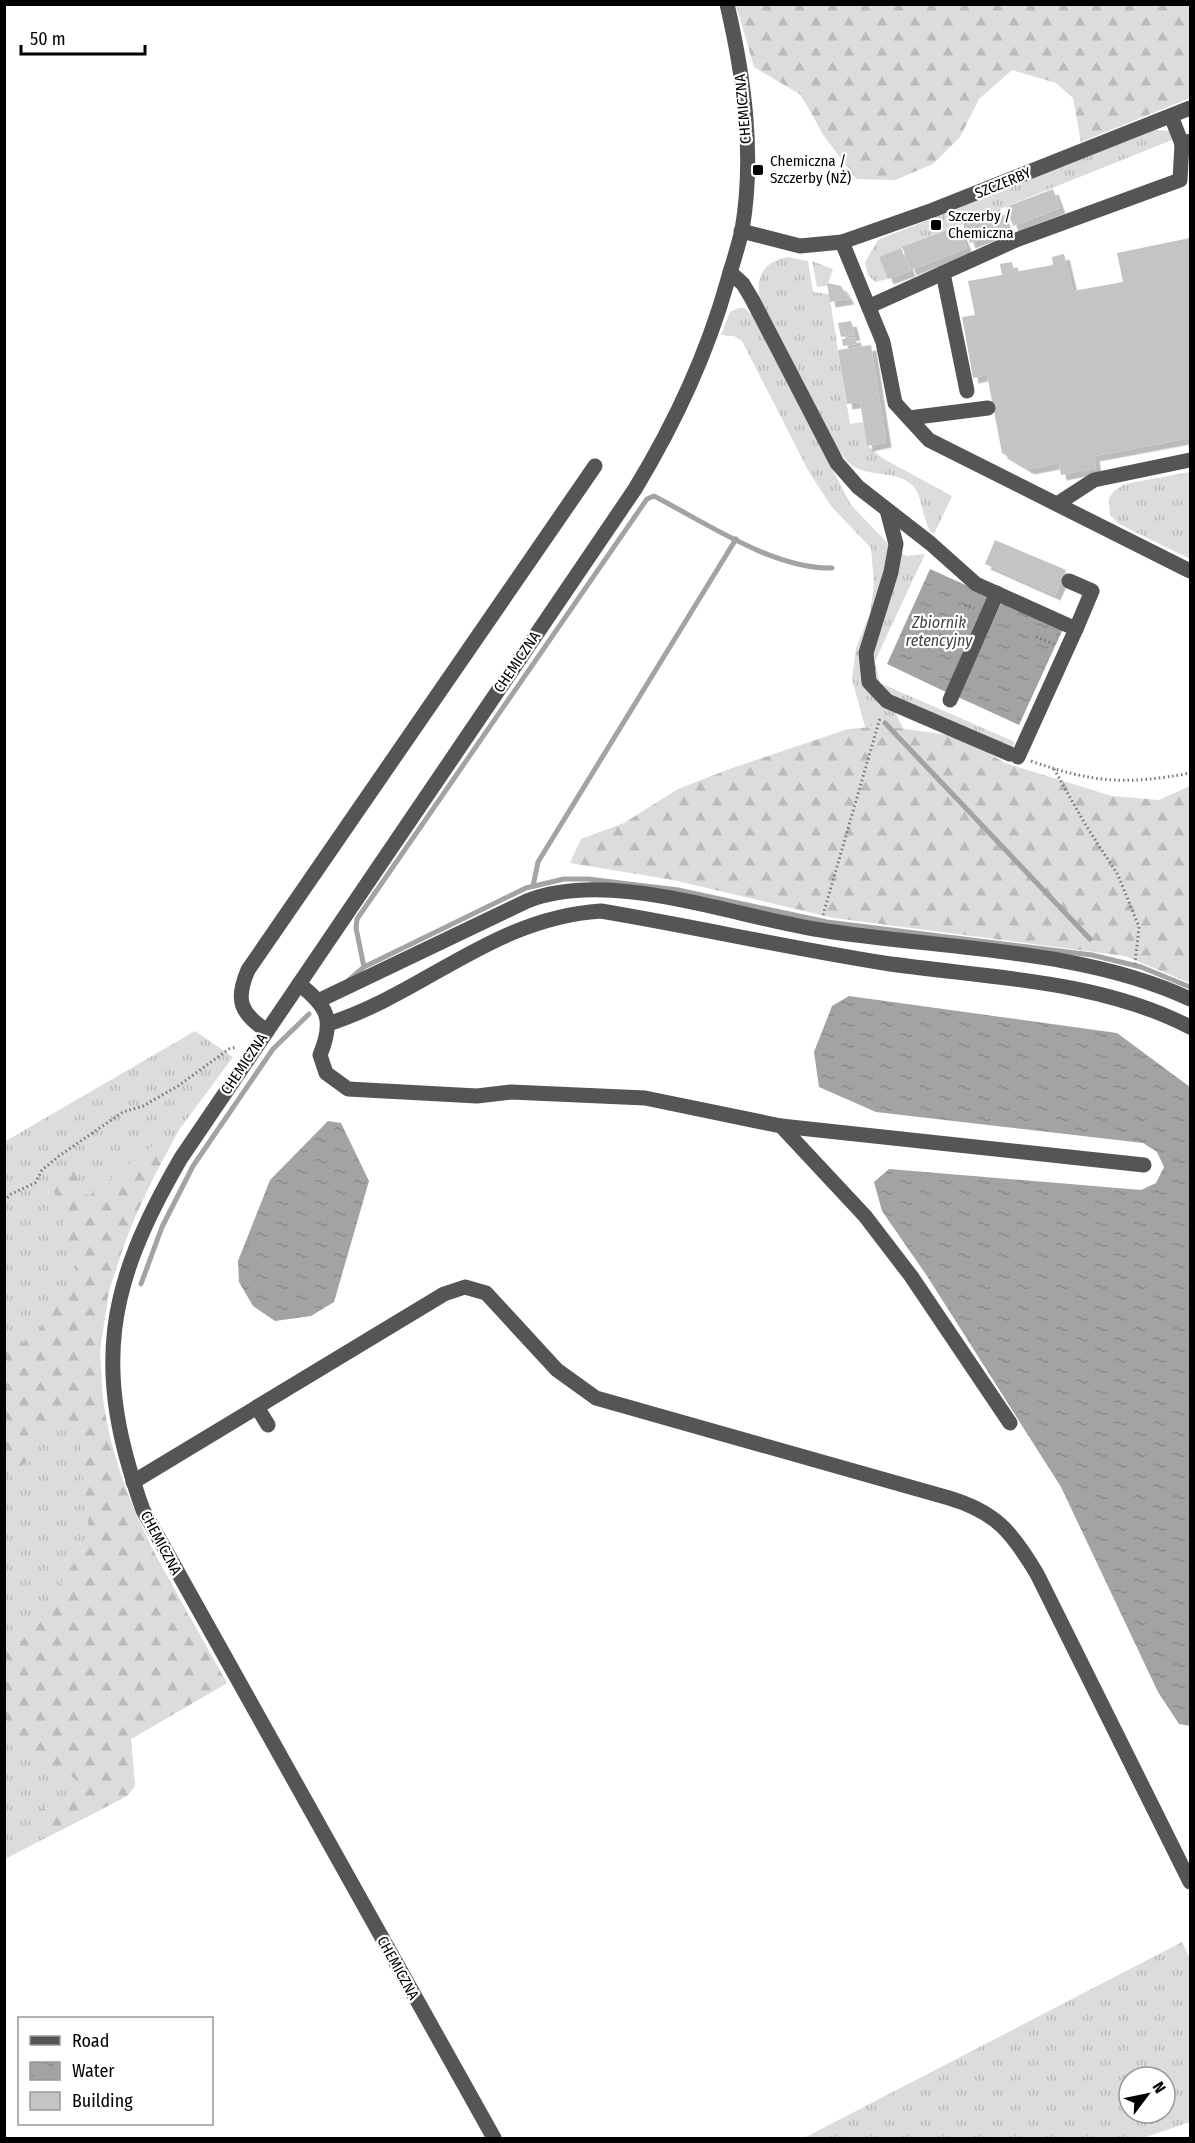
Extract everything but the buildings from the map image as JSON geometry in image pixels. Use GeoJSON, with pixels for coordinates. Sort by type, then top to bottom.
{"type":"FeatureCollection","features":[{"type":"Feature","properties":{"kind":"street","name":"CHEMICZNA"},"geometry":{"type":"LineString","coordinates":[[494,2139],[143,1510],[118,1424],[111,1374],[112,1341],[118,1303],[131,1261],[163,1188],[181,1158],[635,489],[658,452],[696,376],[713,330],[741,231],[747,158],[746,116],[740,69],[727,4]]}},
{"type":"Feature","properties":{"kind":"street","name":"SZCZERBY"},"geometry":{"type":"LineString","coordinates":[[741,231],[801,246],[842,243],[933,210],[1191,108]]}},
{"type":"Feature","properties":{"kind":"street"},"geometry":{"type":"LineString","coordinates":[[870,306],[1016,240],[1180,180],[1186,143],[1172,116]]}},
{"type":"Feature","properties":{"kind":"street"},"geometry":{"type":"LineString","coordinates":[[842,243],[883,342],[895,403],[929,440],[1191,571]]}},
{"type":"Feature","properties":{"kind":"street"},"geometry":{"type":"LineString","coordinates":[[730,272],[743,284],[752,299],[837,463],[858,487],[930,543],[976,584],[1076,629]]}},
{"type":"Feature","properties":{"kind":"street"},"geometry":{"type":"LineString","coordinates":[[943,273],[967,391]]}},
{"type":"Feature","properties":{"kind":"street"},"geometry":{"type":"LineString","coordinates":[[909,418],[988,408]]}},
{"type":"Feature","properties":{"kind":"street"},"geometry":{"type":"LineString","coordinates":[[1057,504],[1094,480],[1191,460]]}},
{"type":"Feature","properties":{"kind":"street"},"geometry":{"type":"LineString","coordinates":[[264,1034],[247,1016],[241,1001],[242,986],[248,970],[596,466]]}},
{"type":"Feature","properties":{"kind":"street"},"geometry":{"type":"LineString","coordinates":[[887,510],[896,544],[891,572],[866,653],[869,682],[886,701],[1014,755],[1076,629],[1092,591],[1068,581]]}},
{"type":"Feature","properties":{"kind":"street"},"geometry":{"type":"LineString","coordinates":[[950,700],[997,593]]}},
{"type":"Feature","properties":{"kind":"street"},"geometry":{"type":"LineString","coordinates":[[320,1000],[527,901],[546,894],[587,889],[674,900],[820,930],[1064,961],[1131,976],[1191,999]]}},
{"type":"Feature","properties":{"kind":"street"},"geometry":{"type":"LineString","coordinates":[[328,1024],[365,1009],[476,949],[536,922],[572,912],[601,910],[816,952],[1088,990],[1150,1009],[1191,1027]]}},
{"type":"Feature","properties":{"kind":"street"},"geometry":{"type":"LineString","coordinates":[[299,984],[320,1000],[326,1011],[328,1024],[326,1041],[320,1055],[326,1073],[348,1089],[477,1096],[511,1092],[645,1098],[781,1125],[1144,1165]]}},
{"type":"Feature","properties":{"kind":"street"},"geometry":{"type":"LineString","coordinates":[[781,1125],[865,1216],[911,1276],[1010,1423]]}},
{"type":"Feature","properties":{"kind":"street"},"geometry":{"type":"LineString","coordinates":[[133,1482],[444,1294],[456,1289],[475,1289],[495,1301],[557,1370],[596,1398],[981,1509],[994,1517],[1016,1540],[1036,1574],[1191,1882]]}},
{"type":"Feature","properties":{"kind":"street"},"geometry":{"type":"LineString","coordinates":[[257,1407],[268,1425]]}},
{"type":"Feature","properties":{"kind":"path"},"geometry":{"type":"LineString","coordinates":[[822,918],[880,718]]}},
{"type":"Feature","properties":{"kind":"path"},"geometry":{"type":"LineString","coordinates":[[1014,755],[1054,770],[1110,782],[1145,782],[1191,773]]}},
{"type":"Feature","properties":{"kind":"path"},"geometry":{"type":"LineString","coordinates":[[1054,770],[1118,875],[1139,927],[1136,962],[1131,976]]}},
{"type":"Feature","properties":{"kind":"path"},"geometry":{"type":"LineString","coordinates":[[4,1201],[11,1194],[35,1183],[42,1170],[123,1112],[143,1106],[178,1086],[229,1049],[264,1034]]}},
{"type":"Feature","properties":{"kind":"green space"},"geometry":{"type":"Polygon","coordinates":[[[736,5],[1190,5],[1190,98],[1081,142],[1073,98],[1056,83],[1012,70],[979,99],[960,137],[933,164],[895,180],[856,179],[824,136],[801,95],[754,67],[736,5]]]}},
{"type":"Feature","properties":{"kind":"green space"},"geometry":{"type":"Polygon","coordinates":[[[1155,130],[1169,131],[1172,140],[880,257],[888,279],[875,282],[868,275],[865,262],[878,240],[1155,130]]]}},
{"type":"Feature","properties":{"kind":"green space"},"geometry":{"type":"Polygon","coordinates":[[[788,257],[808,261],[813,292],[829,294],[850,424],[863,422],[867,445],[882,458],[952,496],[934,534],[930,531],[917,491],[913,486],[899,477],[860,470],[843,455],[790,361],[760,298],[759,290],[761,276],[768,266],[788,257]]]}},
{"type":"Feature","properties":{"kind":"green space"},"geometry":{"type":"Polygon","coordinates":[[[812,261],[833,269],[827,286],[817,287],[812,261]]]}},
{"type":"Feature","properties":{"kind":"green space"},"geometry":{"type":"Polygon","coordinates":[[[744,308],[752,315],[851,505],[894,550],[907,556],[925,554],[875,661],[880,683],[1015,742],[1011,750],[893,708],[904,730],[884,726],[865,727],[852,679],[856,648],[870,613],[874,585],[871,548],[831,506],[809,472],[742,341],[734,336],[721,335],[730,312],[744,308]]]}},
{"type":"Feature","properties":{"kind":"green space"},"geometry":{"type":"Polygon","coordinates":[[[1190,472],[1190,559],[1119,524],[1110,515],[1109,498],[1114,491],[1125,484],[1190,472]]]}},
{"type":"Feature","properties":{"kind":"green space"},"geometry":{"type":"Polygon","coordinates":[[[884,726],[962,737],[1005,763],[1112,796],[1159,800],[1190,786],[1190,983],[1125,956],[834,918],[673,880],[570,863],[581,839],[624,823],[678,789],[732,768],[848,729],[884,726]]]}},
{"type":"Feature","properties":{"kind":"green space"},"geometry":{"type":"Polygon","coordinates":[[[195,1031],[233,1057],[179,1130],[138,1205],[110,1287],[100,1349],[103,1406],[115,1460],[132,1506],[151,1547],[227,1683],[131,1739],[135,1786],[127,1796],[5,1859],[4,1142],[195,1031]]]}},
{"type":"Feature","properties":{"kind":"green space"},"geometry":{"type":"Polygon","coordinates":[[[157,1142],[168,1150],[123,1247],[107,1300],[100,1351],[103,1397],[111,1441],[124,1483],[141,1524],[182,1605],[227,1683],[131,1739],[135,1786],[127,1796],[44,1839],[34,1813],[88,1786],[5,1739],[5,1640],[18,1647],[90,1539],[79,1436],[60,1416],[23,1465],[5,1476],[5,1352],[35,1336],[77,1270],[53,1187],[71,1166],[88,1197],[157,1142]]]}},
{"type":"Feature","properties":{"kind":"green space"},"geometry":{"type":"Polygon","coordinates":[[[1182,1942],[1190,1959],[1190,2122],[1143,2138],[804,2138],[1182,1942]]]}},
{"type":"Feature","properties":{"kind":"water","name":"Zbiornik retencyjny"},"geometry":{"type":"Polygon","coordinates":[[[930,569],[992,597],[948,693],[887,664],[930,569]]]}},
{"type":"Feature","properties":{"kind":"water","name":"Zbiornik retencyjny"},"geometry":{"type":"Polygon","coordinates":[[[1002,601],[1063,629],[1019,725],[958,697],[1002,601]]]}},
{"type":"Feature","properties":{"kind":"water"},"geometry":{"type":"Polygon","coordinates":[[[849,996],[1117,1033],[1190,1087],[1190,1726],[1179,1724],[1158,1692],[1061,1487],[927,1276],[882,1211],[874,1182],[889,1169],[1141,1190],[1156,1183],[1164,1167],[1157,1152],[1143,1143],[876,1112],[819,1087],[814,1052],[832,1006],[849,996]]]}},
{"type":"Feature","properties":{"kind":"water"},"geometry":{"type":"Polygon","coordinates":[[[328,1121],[341,1123],[369,1181],[334,1302],[311,1316],[275,1321],[253,1306],[239,1282],[238,1261],[270,1180],[328,1121]]]}},
{"type":"Feature","properties":{"kind":"waterway"},"geometry":{"type":"LineString","coordinates":[[364,967],[356,928],[357,919],[647,499],[654,496],[763,553],[787,561],[832,568]]}},
{"type":"Feature","properties":{"kind":"waterway"},"geometry":{"type":"LineString","coordinates":[[533,886],[538,862],[736,539]]}},
{"type":"Feature","properties":{"kind":"waterway"},"geometry":{"type":"LineString","coordinates":[[885,723],[1090,939]]}},
{"type":"Feature","properties":{"kind":"waterway"},"geometry":{"type":"LineString","coordinates":[[349,980],[364,967],[526,888],[564,879],[588,879],[678,890],[827,922],[1092,955],[1141,967],[1190,987]]}},
{"type":"Feature","properties":{"kind":"waterway"},"geometry":{"type":"LineString","coordinates":[[141,1284],[162,1227],[193,1166],[273,1049],[309,1014]]}},
{"type":"Feature","properties":{"kind":"place","name":"Chemiczna / Szczerby (NŻ)"},"geometry":{"type":"Point","coordinates":[758,170]}},
{"type":"Feature","properties":{"kind":"place","name":"Szczerby / Chemiczna"},"geometry":{"type":"Point","coordinates":[936,225]}}]}
